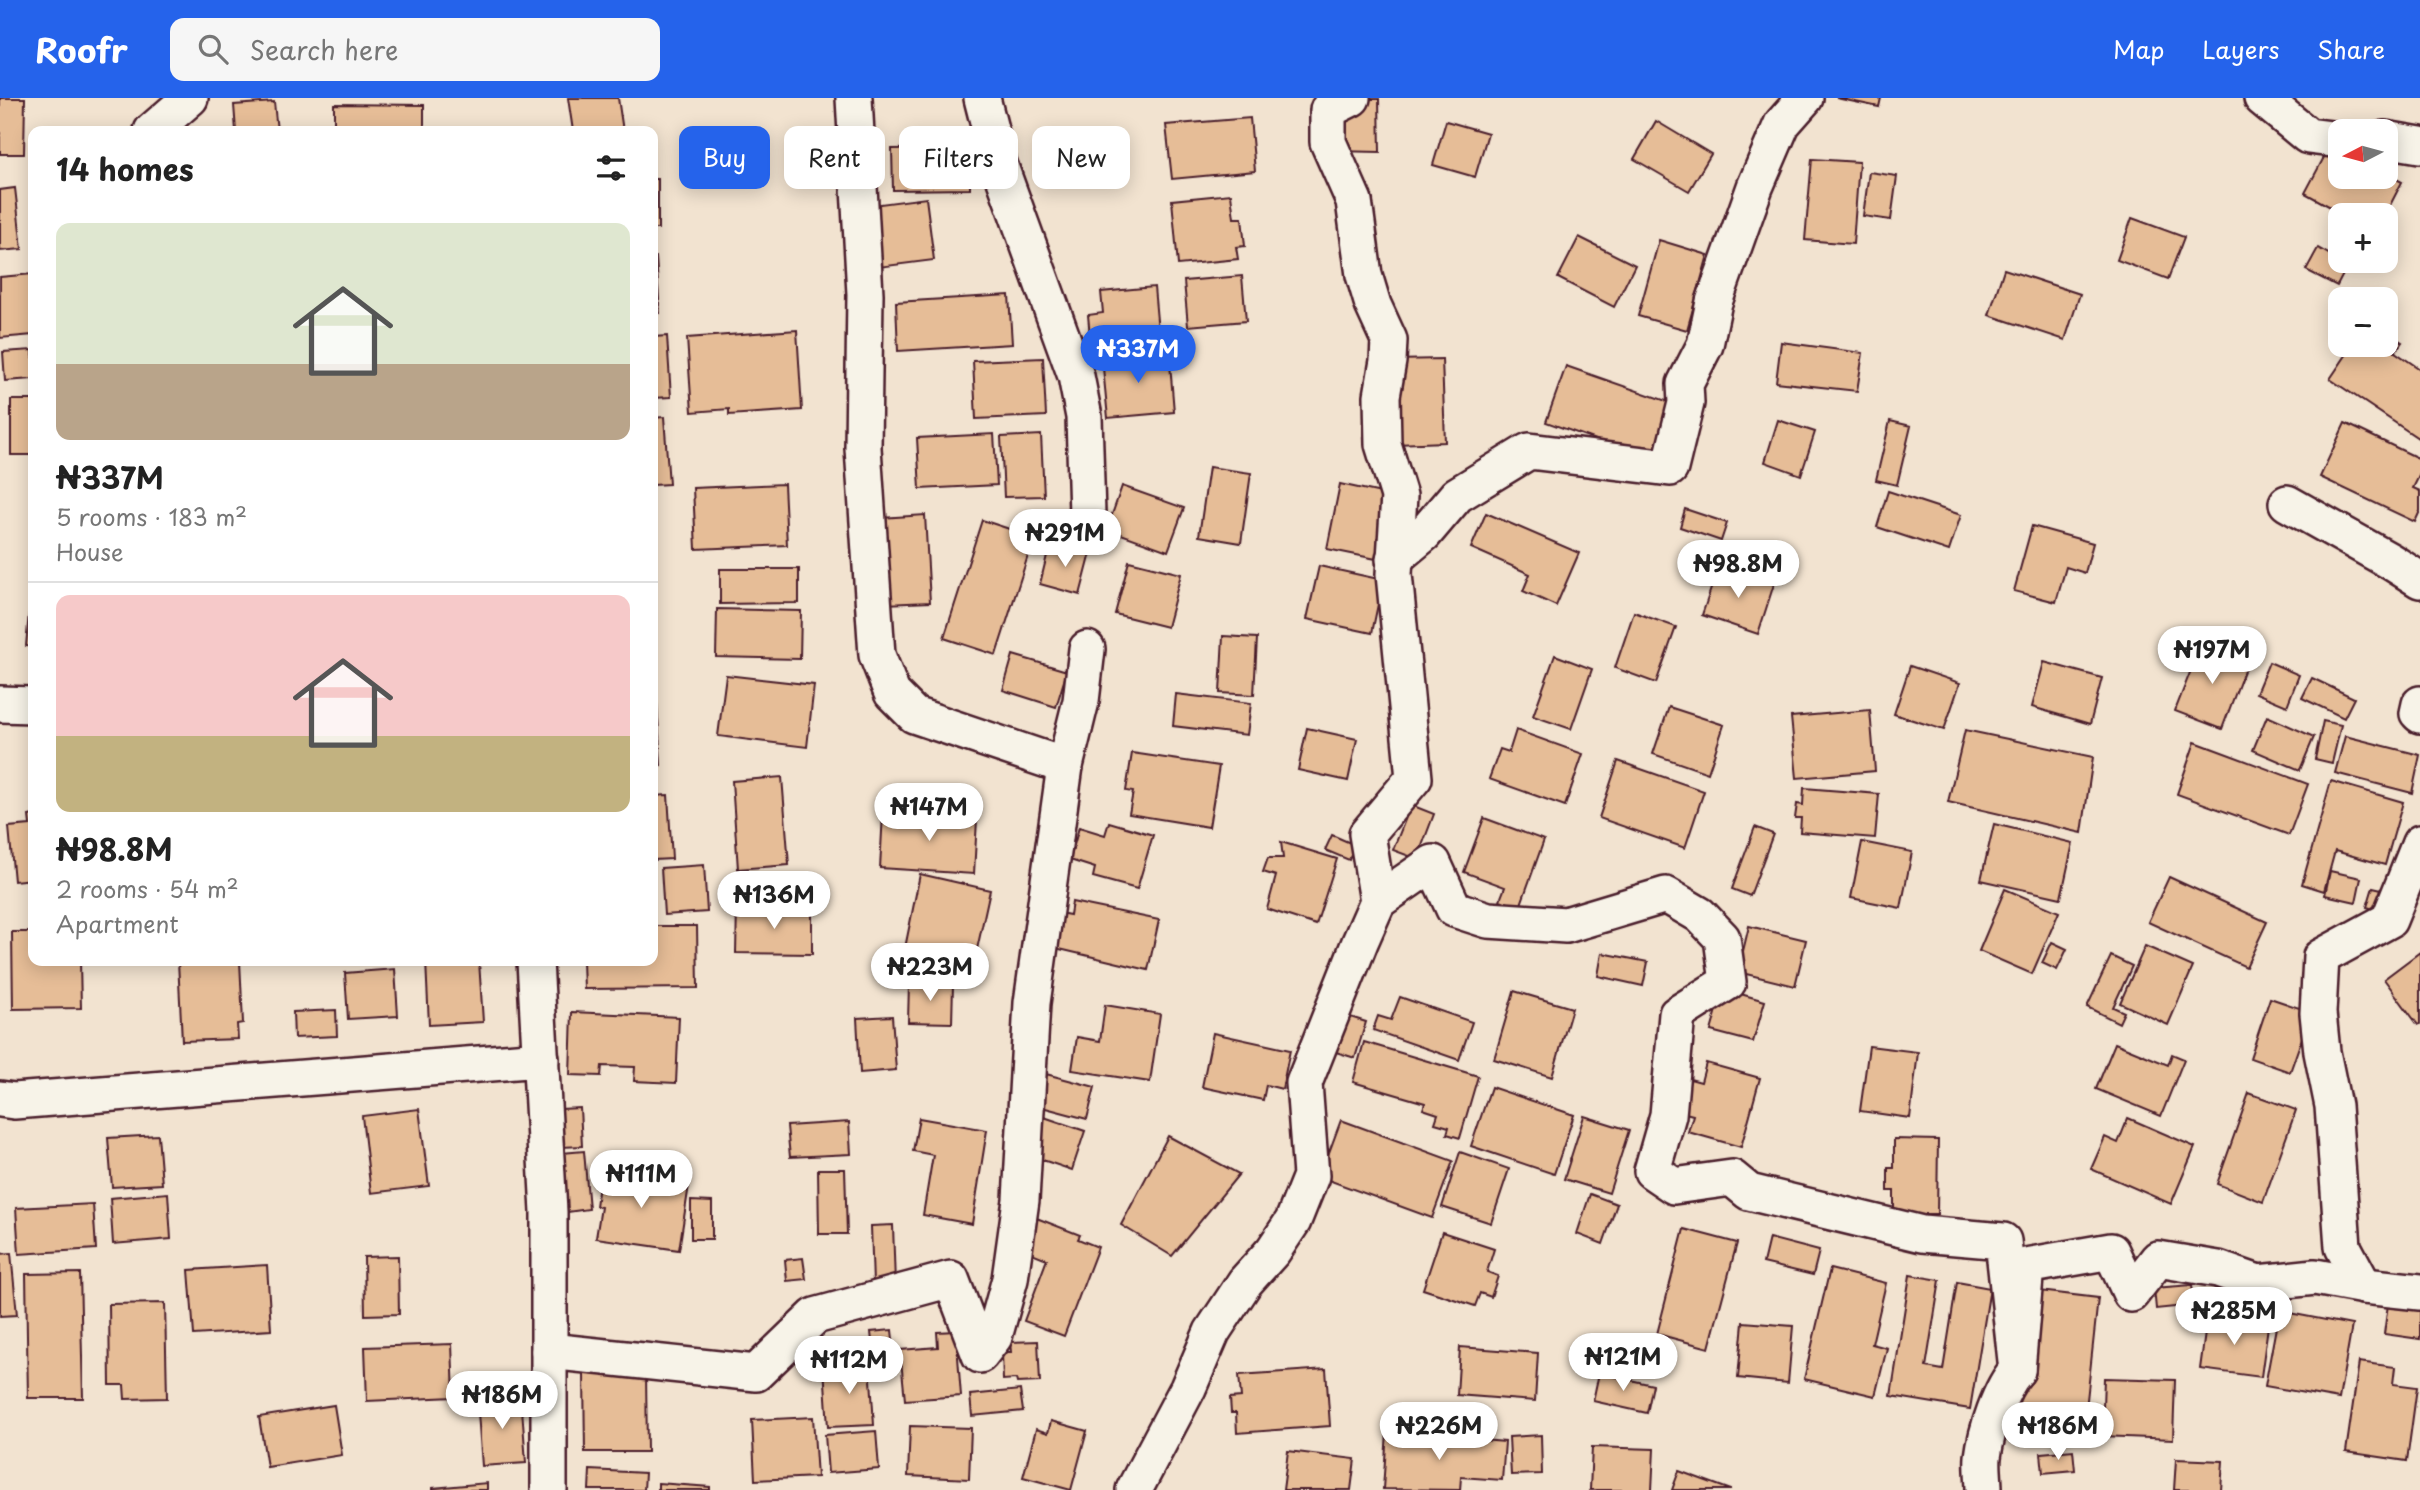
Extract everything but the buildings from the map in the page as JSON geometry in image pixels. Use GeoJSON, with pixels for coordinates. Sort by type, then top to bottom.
{"type":"FeatureCollection","features":[{"type":"Feature","properties":{"kind":"street"},"geometry":{"type":"LineString","coordinates":[[158,126],[190,98]]}},
{"type":"Feature","properties":{"kind":"street"},"geometry":{"type":"LineString","coordinates":[[854,98],[865,294],[863,448],[877,655],[892,693],[914,715],[1065,766]]}},
{"type":"Feature","properties":{"kind":"street"},"geometry":{"type":"LineString","coordinates":[[982,98],[998,161],[1076,376],[1084,417],[1087,515]]}},
{"type":"Feature","properties":{"kind":"street"},"geometry":{"type":"LineString","coordinates":[[1352,98],[1328,110],[1328,142],[1354,201],[1364,275],[1373,305],[1389,340],[1382,408],[1383,444],[1399,495],[1394,559],[1414,778],[1367,834],[1378,901]]}},
{"type":"Feature","properties":{"kind":"street"},"geometry":{"type":"LineString","coordinates":[[1394,559],[1424,534],[1457,495],[1529,451],[1670,468],[1686,403],[1685,384],[1705,345],[1714,302],[1755,187],[1782,124],[1805,98]]}},
{"type":"Feature","properties":{"kind":"street"},"geometry":{"type":"LineString","coordinates":[[2262,98],[2308,136],[2328,138]]}},
{"type":"Feature","properties":{"kind":"street"},"geometry":{"type":"LineString","coordinates":[[2398,141],[2420,145]]}},
{"type":"Feature","properties":{"kind":"street"},"geometry":{"type":"LineString","coordinates":[[2287,503],[2420,580]]}},
{"type":"Feature","properties":{"kind":"street"},"geometry":{"type":"LineString","coordinates":[[549,1351],[756,1373],[815,1316],[951,1279],[979,1355],[994,1337],[1010,1279],[1021,1199],[1032,1003],[1065,766],[1081,701],[1087,649]]}},
{"type":"Feature","properties":{"kind":"street"},"geometry":{"type":"LineString","coordinates":[[0,704],[28,705]]}},
{"type":"Feature","properties":{"kind":"street"},"geometry":{"type":"LineString","coordinates":[[2420,704],[2420,715]]}},
{"type":"Feature","properties":{"kind":"street"},"geometry":{"type":"LineString","coordinates":[[2364,1286],[2343,1247],[2333,1106],[2322,1052],[2318,1013],[2321,957],[2389,920],[2420,843]]}},
{"type":"Feature","properties":{"kind":"street"},"geometry":{"type":"LineString","coordinates":[[1134,1490],[1188,1388],[1212,1332],[1245,1282],[1273,1251],[1293,1221],[1311,1176],[1304,1083],[1378,901],[1433,863],[1454,909],[1488,919],[1566,925],[1666,895],[1700,915],[1722,938],[1728,982],[1677,1014],[1668,1115],[1652,1171],[1674,1186],[1732,1178],[1749,1192],[1922,1234],[2003,1241],[2017,1370]]}},
{"type":"Feature","properties":{"kind":"street"},"geometry":{"type":"LineString","coordinates":[[535,966],[549,1212],[549,1490]]}},
{"type":"Feature","properties":{"kind":"street"},"geometry":{"type":"LineString","coordinates":[[0,1099],[14,1101],[541,1059]]}},
{"type":"Feature","properties":{"kind":"street"},"geometry":{"type":"LineString","coordinates":[[1984,1490],[1983,1458],[1989,1431],[2007,1381],[2017,1370],[2026,1266],[2111,1251],[2131,1294],[2158,1259],[2218,1269],[2258,1283],[2315,1277],[2420,1292]]}}]}
